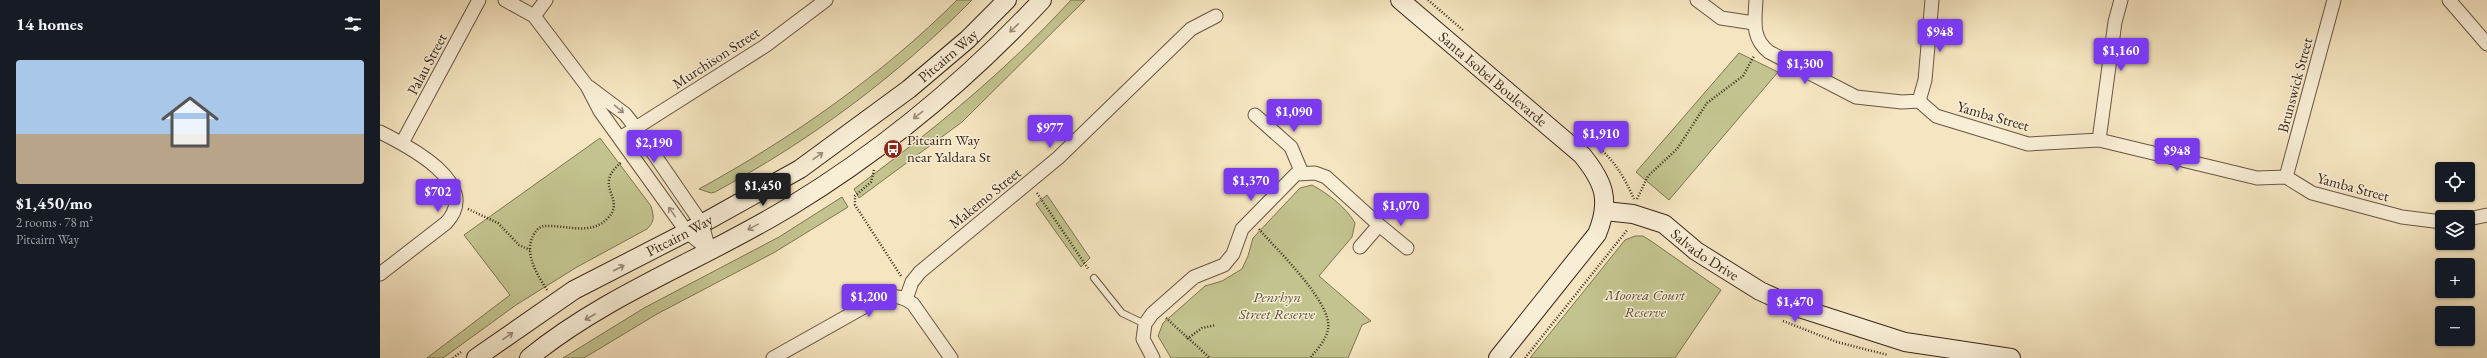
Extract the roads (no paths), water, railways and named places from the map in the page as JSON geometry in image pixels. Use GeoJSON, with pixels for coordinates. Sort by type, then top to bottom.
{"type":"FeatureCollection","features":[{"type":"Feature","properties":{"kind":"main road","name":"Pitcairn Way"},"geometry":{"type":"LineString","coordinates":[[472,352],[574,290],[695,228],[800,169],[856,130],[909,89],[962,44],[1007,0]]}},
{"type":"Feature","properties":{"kind":"main road","name":"Pitcairn Way"},"geometry":{"type":"LineString","coordinates":[[528,358],[554,337],[791,206],[878,147],[929,106],[970,70],[1042,0]]}},
{"type":"Feature","properties":{"kind":"main road","name":"Santa Isobel Boulevarde"},"geometry":{"type":"LineString","coordinates":[[1400,0],[1582,155],[1598,177],[1605,196],[1605,211],[1597,234],[1498,358]]}},
{"type":"Feature","properties":{"kind":"main road","name":"Salvado Drive"},"geometry":{"type":"LineString","coordinates":[[1605,211],[1633,214],[1664,224],[1696,251],[1760,291],[1793,306],[1905,342],[2011,358]]}},
{"type":"Feature","properties":{"kind":"street","name":"Palau Street"},"geometry":{"type":"LineString","coordinates":[[402,143],[479,0]]}},
{"type":"Feature","properties":{"kind":"street"},"geometry":{"type":"LineString","coordinates":[[505,0],[534,16],[587,86],[600,111],[632,154],[695,228]]}},
{"type":"Feature","properties":{"kind":"street"},"geometry":{"type":"LineString","coordinates":[[534,16],[546,0]]}},
{"type":"Feature","properties":{"kind":"street","name":"Murchison Street"},"geometry":{"type":"LineString","coordinates":[[620,138],[765,46],[826,0]]}},
{"type":"Feature","properties":{"kind":"street"},"geometry":{"type":"LineString","coordinates":[[1697,0],[1721,18],[1754,23]]}},
{"type":"Feature","properties":{"kind":"street"},"geometry":{"type":"LineString","coordinates":[[1756,0],[1754,23],[1755,33],[1760,45],[1764,48],[1846,92],[1867,99],[1902,102],[1919,101],[1925,80],[1932,0]]}},
{"type":"Feature","properties":{"kind":"street"},"geometry":{"type":"LineString","coordinates":[[2099,140],[2115,22],[2121,0]]}},
{"type":"Feature","properties":{"kind":"street","name":"Brunswick Street"},"geometry":{"type":"LineString","coordinates":[[2286,177],[2334,0]]}},
{"type":"Feature","properties":{"kind":"street"},"geometry":{"type":"LineString","coordinates":[[2449,0],[2487,44]]}},
{"type":"Feature","properties":{"kind":"street","name":"Makemo Street"},"geometry":{"type":"LineString","coordinates":[[906,299],[912,282],[920,272],[1058,158],[1191,29],[1216,16]]}},
{"type":"Feature","properties":{"kind":"street"},"geometry":{"type":"LineString","coordinates":[[587,86],[625,114],[636,128],[709,250]]}},
{"type":"Feature","properties":{"kind":"street","name":"Yamba Street"},"geometry":{"type":"LineString","coordinates":[[1919,101],[1936,116],[2028,144],[2099,140],[2257,178],[2286,177],[2312,193],[2402,217],[2435,221]]}},
{"type":"Feature","properties":{"kind":"street"},"geometry":{"type":"LineString","coordinates":[[1255,115],[1291,147],[1302,173]]}},
{"type":"Feature","properties":{"kind":"street"},"geometry":{"type":"LineString","coordinates":[[380,132],[423,156],[448,180],[454,190],[457,204],[454,212],[446,223],[380,274]]}},
{"type":"Feature","properties":{"kind":"street"},"geometry":{"type":"LineString","coordinates":[[1153,358],[1144,339],[1145,324],[1158,309],[1194,277],[1224,265],[1233,254],[1242,229],[1291,178],[1302,173],[1315,173],[1326,177],[1407,248]]}},
{"type":"Feature","properties":{"kind":"street"},"geometry":{"type":"LineString","coordinates":[[2475,218],[2487,215]]}},
{"type":"Feature","properties":{"kind":"street"},"geometry":{"type":"LineString","coordinates":[[1360,247],[1379,225]]}},
{"type":"Feature","properties":{"kind":"street"},"geometry":{"type":"LineString","coordinates":[[773,358],[878,299],[888,296],[906,299],[918,310],[951,358]]}},
{"type":"Feature","properties":{"kind":"lane"},"geometry":{"type":"LineString","coordinates":[[1094,278],[1122,313],[1145,324]]}},
{"type":"Feature","properties":{"kind":"place","name":"Pitcairn Way near Yaldara St"},"geometry":{"type":"Point","coordinates":[893,149]}},
{"type":"Feature","properties":{"kind":"park label","name":"Moorea Court Reserve"},"geometry":{"type":"Point","coordinates":[1645,304]}},
{"type":"Feature","properties":{"kind":"park label","name":"Penrhyn Street Reserve"},"geometry":{"type":"Point","coordinates":[1277,306]}}]}
